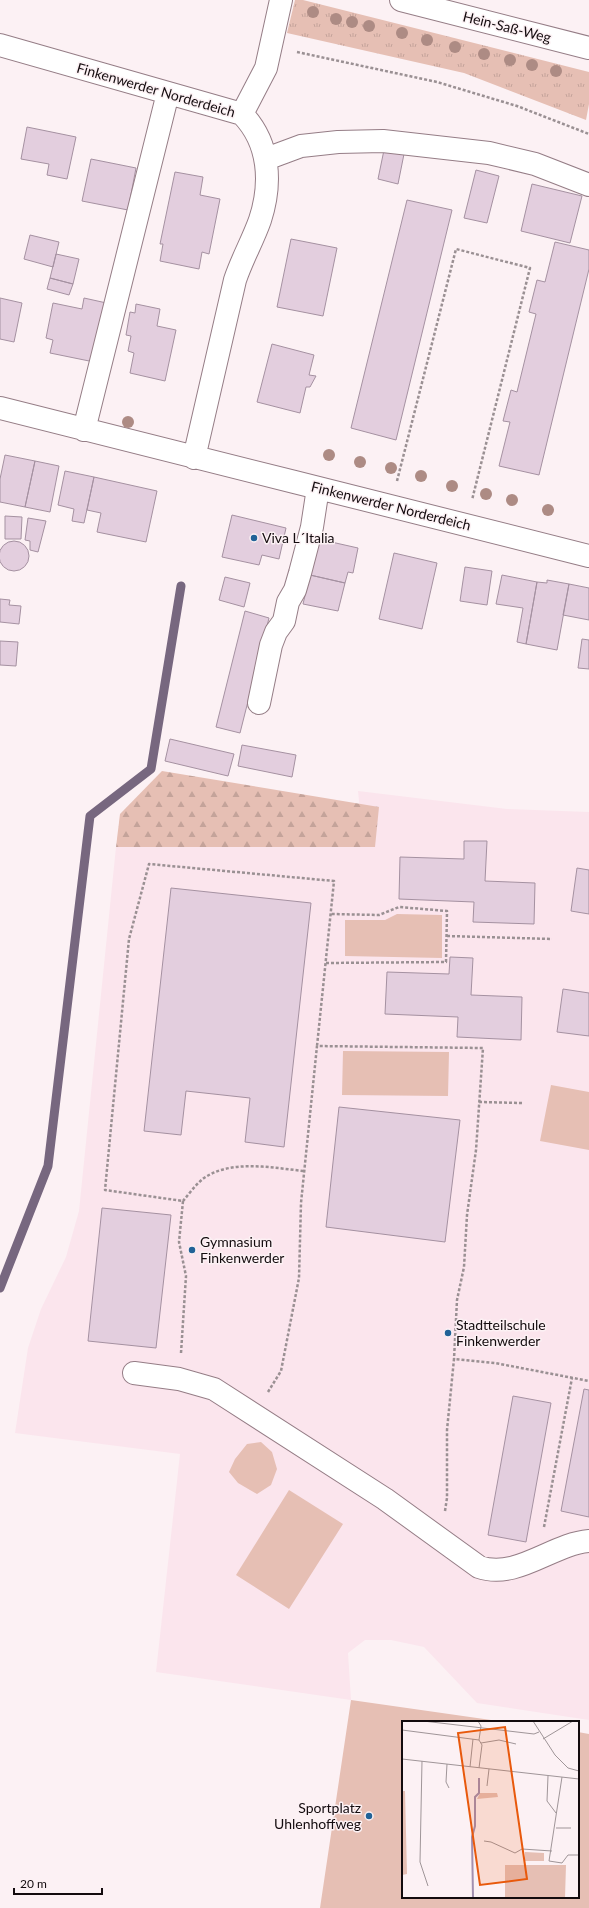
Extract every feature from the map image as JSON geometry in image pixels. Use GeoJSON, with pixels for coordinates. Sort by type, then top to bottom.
{"type":"FeatureCollection","features":[{"type":"Feature","properties":{"kind":"street"},"geometry":{"type":"LineString","coordinates":[[242,114],[266,68],[281,0]]}},
{"type":"Feature","properties":{"kind":"street","name":"Hein-Saß-Weg"},"geometry":{"type":"LineString","coordinates":[[408,1],[589,48]]}},
{"type":"Feature","properties":{"kind":"street","name":"Finkenwerder Norderdeich"},"geometry":{"type":"LineString","coordinates":[[0,45],[242,114],[258,136],[266,159],[267,174],[264,206],[260,220],[242,259],[235,280],[194,458]]}},
{"type":"Feature","properties":{"kind":"street"},"geometry":{"type":"LineString","coordinates":[[84,430],[168,93]]}},
{"type":"Feature","properties":{"kind":"street"},"geometry":{"type":"LineString","coordinates":[[266,159],[301,146],[338,142],[383,141],[489,153],[535,164],[589,184]]}},
{"type":"Feature","properties":{"kind":"street","name":"Finkenwerder Norderdeich"},"geometry":{"type":"LineString","coordinates":[[0,408],[194,458],[391,505],[589,556]]}},
{"type":"Feature","properties":{"kind":"street"},"geometry":{"type":"LineString","coordinates":[[259,703],[271,646],[276,632],[284,621],[288,602],[295,590],[300,573],[312,527],[318,488]]}},
{"type":"Feature","properties":{"kind":"street"},"geometry":{"type":"LineString","coordinates":[[134,1373],[179,1379],[214,1389],[385,1499],[479,1567],[490,1571],[502,1570],[573,1543],[589,1541]]}},
{"type":"Feature","properties":{"kind":"path"},"geometry":{"type":"LineString","coordinates":[[271,46],[437,82],[518,106],[589,134]]}},
{"type":"Feature","properties":{"kind":"path"},"geometry":{"type":"LineString","coordinates":[[391,505],[456,249],[530,268],[466,525]]}},
{"type":"Feature","properties":{"kind":"path"},"geometry":{"type":"LineString","coordinates":[[183,1201],[105,1190],[129,939],[149,864],[334,881],[301,1203],[299,1278],[281,1371],[254,1415]]}},
{"type":"Feature","properties":{"kind":"path"},"geometry":{"type":"LineString","coordinates":[[326,964],[446,962],[447,911],[399,907],[379,915],[331,914]]}},
{"type":"Feature","properties":{"kind":"path"},"geometry":{"type":"LineString","coordinates":[[447,936],[552,940]]}},
{"type":"Feature","properties":{"kind":"path"},"geometry":{"type":"LineString","coordinates":[[317,1046],[483,1048],[476,1150],[467,1215],[464,1267],[457,1300],[454,1359],[447,1430],[447,1498],[439,1538]]}},
{"type":"Feature","properties":{"kind":"path"},"geometry":{"type":"LineString","coordinates":[[479,1102],[522,1103]]}},
{"type":"Feature","properties":{"kind":"path"},"geometry":{"type":"LineString","coordinates":[[179,1379],[186,1276],[179,1242],[183,1201],[203,1178],[230,1167],[304,1171]]}},
{"type":"Feature","properties":{"kind":"path"},"geometry":{"type":"LineString","coordinates":[[454,1359],[495,1363],[589,1381]]}},
{"type":"Feature","properties":{"kind":"path"},"geometry":{"type":"LineString","coordinates":[[547,1554],[542,1540],[572,1378]]}},
{"type":"Feature","properties":{"kind":"shaded area","name":"Gymnasium Finkenwerder"},"geometry":{"type":"Polygon","coordinates":[[[358,791],[507,809],[589,812],[589,1720],[477,1703],[424,1647],[391,1640],[365,1640],[348,1653],[351,1700],[156,1672],[180,1454],[15,1433],[28,1348],[41,1309],[66,1257],[79,1211],[116,847],[302,846],[361,821],[358,791]]]}},
{"type":"Feature","properties":{"kind":"green space"},"geometry":{"type":"Polygon","coordinates":[[[295,0],[303,0],[589,72],[589,104],[586,120],[464,73],[287,33],[295,0]]]}},
{"type":"Feature","properties":{"kind":"green space"},"geometry":{"type":"Polygon","coordinates":[[[162,771],[379,807],[375,847],[116,847],[120,814],[162,771]]]}},
{"type":"Feature","properties":{"kind":"green space"},"geometry":{"type":"Polygon","coordinates":[[[397,914],[442,915],[442,958],[345,956],[345,920],[385,920],[397,914]]]}},
{"type":"Feature","properties":{"kind":"green space"},"geometry":{"type":"Polygon","coordinates":[[[343,1051],[449,1052],[448,1096],[342,1095],[343,1051]]]}},
{"type":"Feature","properties":{"kind":"green space"},"geometry":{"type":"Polygon","coordinates":[[[551,1085],[589,1092],[589,1150],[540,1141],[551,1085]]]}},
{"type":"Feature","properties":{"kind":"green space"},"geometry":{"type":"Polygon","coordinates":[[[261,1442],[272,1452],[277,1469],[271,1485],[257,1494],[238,1483],[229,1472],[235,1459],[247,1444],[261,1442]]]}},
{"type":"Feature","properties":{"kind":"green space"},"geometry":{"type":"Polygon","coordinates":[[[289,1490],[343,1524],[289,1609],[236,1575],[289,1490]]]}},
{"type":"Feature","properties":{"kind":"green space","name":"Sportplatz Uhlenhoffweg"},"geometry":{"type":"Polygon","coordinates":[[[351,1700],[498,1721],[402,1721],[402,1898],[579,1898],[579,1732],[589,1734],[589,1908],[320,1908],[351,1700]]]}},
{"type":"Feature","properties":{"kind":"building"},"geometry":{"type":"Polygon","coordinates":[[[27,127],[76,137],[67,179],[47,175],[49,164],[21,159],[27,127]]]}},
{"type":"Feature","properties":{"kind":"building"},"geometry":{"type":"Polygon","coordinates":[[[384,150],[404,154],[398,184],[378,179],[384,150]]]}},
{"type":"Feature","properties":{"kind":"building"},"geometry":{"type":"Polygon","coordinates":[[[91,159],[136,168],[128,210],[82,201],[91,159]]]}},
{"type":"Feature","properties":{"kind":"building"},"geometry":{"type":"Polygon","coordinates":[[[476,170],[499,176],[487,223],[464,218],[476,170]]]}},
{"type":"Feature","properties":{"kind":"building"},"geometry":{"type":"Polygon","coordinates":[[[175,172],[203,177],[200,195],[220,199],[209,254],[202,252],[199,269],[160,261],[163,244],[160,244],[175,172]]]}},
{"type":"Feature","properties":{"kind":"building"},"geometry":{"type":"Polygon","coordinates":[[[532,184],[582,196],[570,243],[521,231],[532,184]]]}},
{"type":"Feature","properties":{"kind":"building"},"geometry":{"type":"Polygon","coordinates":[[[407,200],[452,210],[396,440],[351,428],[407,200]]]}},
{"type":"Feature","properties":{"kind":"building"},"geometry":{"type":"Polygon","coordinates":[[[30,235],[59,242],[53,267],[24,259],[30,235]]]}},
{"type":"Feature","properties":{"kind":"building"},"geometry":{"type":"Polygon","coordinates":[[[291,239],[337,248],[323,316],[277,307],[291,239]]]}},
{"type":"Feature","properties":{"kind":"building"},"geometry":{"type":"Polygon","coordinates":[[[555,242],[589,250],[589,269],[539,475],[499,466],[510,422],[503,421],[511,390],[517,392],[536,314],[529,312],[537,280],[545,282],[555,242]]]}},
{"type":"Feature","properties":{"kind":"building"},"geometry":{"type":"Polygon","coordinates":[[[56,254],[79,259],[73,284],[50,278],[56,254]]]}},
{"type":"Feature","properties":{"kind":"building"},"geometry":{"type":"Polygon","coordinates":[[[50,278],[73,284],[69,295],[47,289],[50,278]]]}},
{"type":"Feature","properties":{"kind":"building"},"geometry":{"type":"Polygon","coordinates":[[[0,298],[22,303],[14,342],[0,339],[0,298]]]}},
{"type":"Feature","properties":{"kind":"building"},"geometry":{"type":"Polygon","coordinates":[[[84,298],[111,304],[99,363],[50,353],[53,340],[46,338],[53,303],[82,309],[84,298]]]}},
{"type":"Feature","properties":{"kind":"building"},"geometry":{"type":"Polygon","coordinates":[[[136,304],[160,309],[157,326],[176,330],[165,381],[130,373],[134,353],[128,351],[131,336],[126,335],[130,312],[135,313],[136,304]]]}},
{"type":"Feature","properties":{"kind":"building"},"geometry":{"type":"Polygon","coordinates":[[[272,344],[314,355],[309,375],[316,376],[310,387],[306,387],[300,413],[257,402],[272,344]]]}},
{"type":"Feature","properties":{"kind":"building"},"geometry":{"type":"Polygon","coordinates":[[[5,455],[35,461],[25,507],[0,502],[0,479],[5,455]]]}},
{"type":"Feature","properties":{"kind":"building"},"geometry":{"type":"Polygon","coordinates":[[[35,461],[59,466],[50,512],[25,507],[35,461]]]}},
{"type":"Feature","properties":{"kind":"building"},"geometry":{"type":"Polygon","coordinates":[[[65,471],[94,477],[84,523],[72,521],[74,509],[58,505],[65,471]]]}},
{"type":"Feature","properties":{"kind":"building"},"geometry":{"type":"Polygon","coordinates":[[[94,477],[157,491],[146,542],[97,532],[101,513],[87,510],[94,477]]]}},
{"type":"Feature","properties":{"kind":"building"},"geometry":{"type":"Polygon","coordinates":[[[232,515],[286,528],[279,559],[262,555],[259,565],[222,557],[232,515]]]}},
{"type":"Feature","properties":{"kind":"building"},"geometry":{"type":"Polygon","coordinates":[[[5,516],[22,517],[21,539],[5,539],[5,516]]]}},
{"type":"Feature","properties":{"kind":"building"},"geometry":{"type":"Polygon","coordinates":[[[28,518],[46,521],[38,552],[30,550],[30,541],[25,540],[28,518]]]}},
{"type":"Feature","properties":{"kind":"building"},"geometry":{"type":"Polygon","coordinates":[[[318,539],[358,548],[353,573],[348,572],[345,583],[310,575],[318,539]]]}},
{"type":"Feature","properties":{"kind":"building"},"geometry":{"type":"Polygon","coordinates":[[[14,541],[25,545],[29,556],[25,567],[14,571],[3,567],[-1,556],[3,545],[14,541]]]}},
{"type":"Feature","properties":{"kind":"building"},"geometry":{"type":"Polygon","coordinates":[[[394,553],[437,563],[422,629],[379,619],[394,553]]]}},
{"type":"Feature","properties":{"kind":"building"},"geometry":{"type":"Polygon","coordinates":[[[465,567],[492,571],[487,605],[460,601],[465,567]]]}},
{"type":"Feature","properties":{"kind":"building"},"geometry":{"type":"Polygon","coordinates":[[[310,575],[345,583],[338,611],[303,604],[310,575]]]}},
{"type":"Feature","properties":{"kind":"building"},"geometry":{"type":"Polygon","coordinates":[[[502,575],[537,582],[526,644],[517,642],[523,608],[496,604],[502,575]]]}},
{"type":"Feature","properties":{"kind":"building"},"geometry":{"type":"Polygon","coordinates":[[[225,577],[250,583],[244,607],[219,600],[225,577]]]}},
{"type":"Feature","properties":{"kind":"building"},"geometry":{"type":"Polygon","coordinates":[[[547,580],[569,584],[557,650],[526,644],[537,582],[547,583],[547,580]]]}},
{"type":"Feature","properties":{"kind":"building"},"geometry":{"type":"Polygon","coordinates":[[[569,584],[589,588],[589,620],[563,615],[569,584]]]}},
{"type":"Feature","properties":{"kind":"building"},"geometry":{"type":"Polygon","coordinates":[[[0,599],[10,600],[9,605],[21,606],[19,624],[0,622],[0,599]]]}},
{"type":"Feature","properties":{"kind":"building"},"geometry":{"type":"Polygon","coordinates":[[[245,611],[269,618],[240,733],[216,727],[245,611]]]}},
{"type":"Feature","properties":{"kind":"building"},"geometry":{"type":"Polygon","coordinates":[[[582,639],[589,640],[589,669],[578,668],[582,639]]]}},
{"type":"Feature","properties":{"kind":"building"},"geometry":{"type":"Polygon","coordinates":[[[0,641],[18,642],[16,666],[0,665],[0,641]]]}},
{"type":"Feature","properties":{"kind":"building"},"geometry":{"type":"Polygon","coordinates":[[[170,739],[234,754],[228,776],[165,761],[170,739]]]}},
{"type":"Feature","properties":{"kind":"building"},"geometry":{"type":"Polygon","coordinates":[[[242,745],[296,755],[292,777],[238,766],[242,745]]]}},
{"type":"Feature","properties":{"kind":"building"},"geometry":{"type":"Polygon","coordinates":[[[464,841],[487,841],[485,881],[535,883],[534,924],[473,922],[474,902],[399,899],[400,857],[464,859],[464,841]]]}},
{"type":"Feature","properties":{"kind":"building"},"geometry":{"type":"Polygon","coordinates":[[[577,868],[589,870],[589,914],[571,911],[577,868]]]}},
{"type":"Feature","properties":{"kind":"building"},"geometry":{"type":"Polygon","coordinates":[[[171,888],[311,903],[284,1147],[245,1142],[250,1098],[186,1091],[181,1135],[144,1131],[171,888]]]}},
{"type":"Feature","properties":{"kind":"building"},"geometry":{"type":"Polygon","coordinates":[[[450,957],[473,958],[471,995],[522,997],[521,1040],[457,1037],[458,1017],[385,1014],[387,972],[449,974],[450,957]]]}},
{"type":"Feature","properties":{"kind":"building"},"geometry":{"type":"Polygon","coordinates":[[[563,989],[589,993],[589,1036],[557,1032],[563,989]]]}},
{"type":"Feature","properties":{"kind":"building"},"geometry":{"type":"Polygon","coordinates":[[[339,1107],[460,1120],[445,1242],[326,1227],[339,1107]]]}},
{"type":"Feature","properties":{"kind":"building"},"geometry":{"type":"Polygon","coordinates":[[[102,1208],[171,1215],[156,1348],[88,1341],[102,1208]]]}},
{"type":"Feature","properties":{"kind":"building"},"geometry":{"type":"Polygon","coordinates":[[[584,1389],[589,1390],[589,1517],[561,1511],[584,1389]]]}},
{"type":"Feature","properties":{"kind":"building"},"geometry":{"type":"Polygon","coordinates":[[[513,1396],[551,1403],[526,1542],[488,1535],[513,1396]]]}},
{"type":"Feature","properties":{"kind":"waterway"},"geometry":{"type":"LineString","coordinates":[[0,1288],[48,1166],[90,816],[151,769],[181,586]]}},
{"type":"Feature","properties":{"kind":"place","name":"Viva L´Italia"},"geometry":{"type":"Point","coordinates":[254,538]}},
{"type":"Feature","properties":{"kind":"place","name":"Gymnasium Finkenwerder"},"geometry":{"type":"Point","coordinates":[192,1250]}},
{"type":"Feature","properties":{"kind":"place","name":"Stadtteilschule Finkenwerder"},"geometry":{"type":"Point","coordinates":[448,1333]}},
{"type":"Feature","properties":{"kind":"place","name":"Sportplatz Uhlenhoffweg"},"geometry":{"type":"Point","coordinates":[369,1816]}}]}
